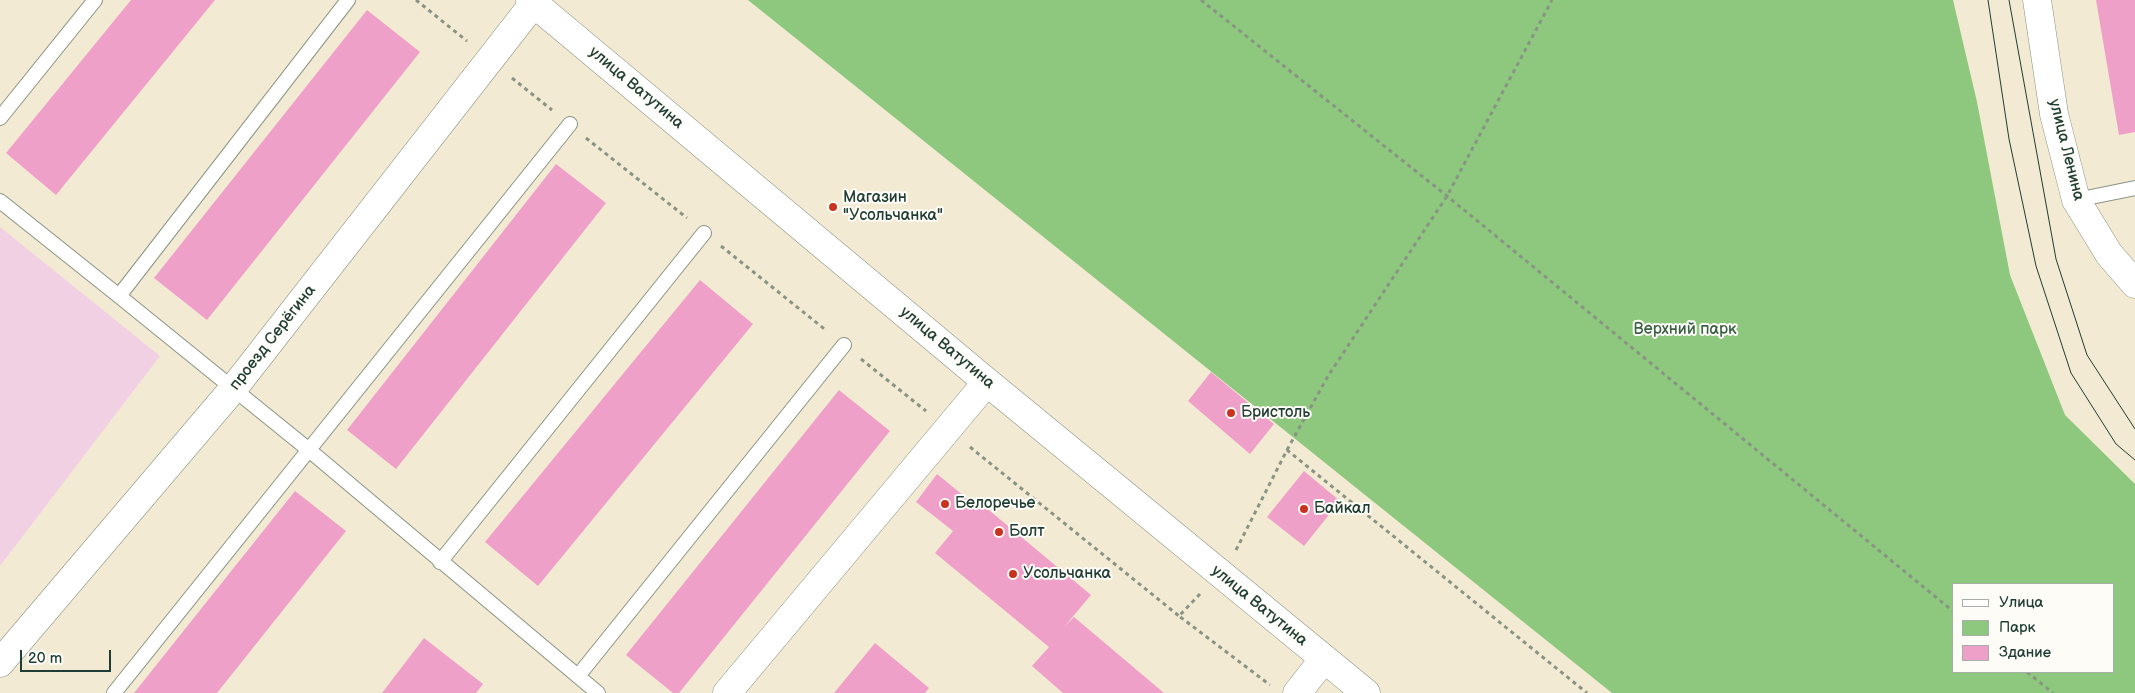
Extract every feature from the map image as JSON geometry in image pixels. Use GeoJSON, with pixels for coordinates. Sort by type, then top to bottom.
{"type":"FeatureCollection","features":[{"type":"Feature","properties":{"kind":"street","name":"улица Ленина"},"geometry":{"type":"LineString","coordinates":[[2037,0],[2054,114],[2076,200],[2109,254],[2135,284]]}},
{"type":"Feature","properties":{"kind":"street","name":"проезд Серёгина"},"geometry":{"type":"LineString","coordinates":[[0,663],[233,389],[490,60],[532,2]]}},
{"type":"Feature","properties":{"kind":"street","name":"улица Ватутина"},"geometry":{"type":"LineString","coordinates":[[532,2],[987,382],[1366,693]]}},
{"type":"Feature","properties":{"kind":"street"},"geometry":{"type":"LineString","coordinates":[[727,693],[987,382]]}},
{"type":"Feature","properties":{"kind":"street"},"geometry":{"type":"LineString","coordinates":[[1285,690],[1324,659]]}},
{"type":"Feature","properties":{"kind":"lane"},"geometry":{"type":"LineString","coordinates":[[0,118],[95,0]]}},
{"type":"Feature","properties":{"kind":"lane"},"geometry":{"type":"LineString","coordinates":[[120,296],[348,0]]}},
{"type":"Feature","properties":{"kind":"lane"},"geometry":{"type":"LineString","coordinates":[[114,693],[570,124]]}},
{"type":"Feature","properties":{"kind":"lane"},"geometry":{"type":"LineString","coordinates":[[2076,200],[2135,188]]}},
{"type":"Feature","properties":{"kind":"lane"},"geometry":{"type":"LineString","coordinates":[[0,201],[309,450],[598,693]]}},
{"type":"Feature","properties":{"kind":"lane"},"geometry":{"type":"LineString","coordinates":[[440,562],[704,233]]}},
{"type":"Feature","properties":{"kind":"lane"},"geometry":{"type":"LineString","coordinates":[[578,676],[844,345]]}},
{"type":"Feature","properties":{"kind":"path"},"geometry":{"type":"LineString","coordinates":[[416,0],[1179,616],[1285,690]]}},
{"type":"Feature","properties":{"kind":"path"},"geometry":{"type":"LineString","coordinates":[[1201,0],[1447,196],[1952,610]]}},
{"type":"Feature","properties":{"kind":"path"},"geometry":{"type":"LineString","coordinates":[[1233,556],[1287,450],[1328,376],[1447,196],[1552,0]]}},
{"type":"Feature","properties":{"kind":"path"},"geometry":{"type":"LineString","coordinates":[[1287,450],[1587,693]]}},
{"type":"Feature","properties":{"kind":"path"},"geometry":{"type":"LineString","coordinates":[[1179,616],[1205,589]]}},
{"type":"Feature","properties":{"kind":"path"},"geometry":{"type":"LineString","coordinates":[[2028,673],[2053,693]]}},
{"type":"Feature","properties":{"kind":"shaded area"},"geometry":{"type":"Polygon","coordinates":[[[0,227],[160,356],[0,566],[0,227]]]}},
{"type":"Feature","properties":{"kind":"green space","name":"Верхний парк"},"geometry":{"type":"Polygon","coordinates":[[[748,0],[1953,0],[1977,102],[2010,275],[2065,415],[2135,484],[2135,693],[1612,693],[748,0]]]}},
{"type":"Feature","properties":{"kind":"building"},"geometry":{"type":"Polygon","coordinates":[[[131,0],[215,0],[56,195],[6,153],[131,0]]]}},
{"type":"Feature","properties":{"kind":"building"},"geometry":{"type":"Polygon","coordinates":[[[2096,0],[2135,0],[2135,132],[2119,135],[2096,0]]]}},
{"type":"Feature","properties":{"kind":"building"},"geometry":{"type":"Polygon","coordinates":[[[367,10],[420,52],[207,320],[154,278],[367,10]]]}},
{"type":"Feature","properties":{"kind":"building"},"geometry":{"type":"Polygon","coordinates":[[[556,164],[606,203],[396,469],[347,430],[556,164]]]}},
{"type":"Feature","properties":{"kind":"building"},"geometry":{"type":"Polygon","coordinates":[[[700,280],[753,324],[538,586],[485,542],[700,280]]]}},
{"type":"Feature","properties":{"kind":"building","name":"Бристоль"},"geometry":{"type":"Polygon","coordinates":[[[1211,372],[1274,424],[1250,454],[1188,401],[1211,372]]]}},
{"type":"Feature","properties":{"kind":"building"},"geometry":{"type":"Polygon","coordinates":[[[839,390],[890,431],[679,693],[673,693],[626,655],[839,390]]]}},
{"type":"Feature","properties":{"kind":"building","name":"Байкал"},"geometry":{"type":"Polygon","coordinates":[[[1304,471],[1340,501],[1304,546],[1267,517],[1304,471]]]}},
{"type":"Feature","properties":{"kind":"building"},"geometry":{"type":"Polygon","coordinates":[[[937,474],[975,505],[978,501],[1091,595],[1065,626],[1074,617],[1164,693],[1063,693],[1032,666],[1049,647],[935,553],[953,531],[916,502],[937,474]]]}},
{"type":"Feature","properties":{"kind":"building"},"geometry":{"type":"Polygon","coordinates":[[[295,491],[346,531],[217,693],[134,693],[295,491]]]}},
{"type":"Feature","properties":{"kind":"building"},"geometry":{"type":"Polygon","coordinates":[[[424,638],[483,684],[476,693],[382,693],[424,638]]]}},
{"type":"Feature","properties":{"kind":"building"},"geometry":{"type":"Polygon","coordinates":[[[875,643],[929,688],[925,693],[834,693],[875,643]]]}},
{"type":"Feature","properties":{"kind":"tram line"},"geometry":{"type":"LineString","coordinates":[[1988,0],[2009,139],[2036,266],[2071,373],[2116,444],[2135,460]]}},
{"type":"Feature","properties":{"kind":"tram line"},"geometry":{"type":"LineString","coordinates":[[2009,0],[2056,259],[2087,355],[2135,429]]}},
{"type":"Feature","properties":{"kind":"place","name":"Магазин \"Усольчанка\""},"geometry":{"type":"Point","coordinates":[833,207]}},
{"type":"Feature","properties":{"kind":"place","name":"Бристоль"},"geometry":{"type":"Point","coordinates":[1231,413]}},
{"type":"Feature","properties":{"kind":"place","name":"Белоречье"},"geometry":{"type":"Point","coordinates":[945,504]}},
{"type":"Feature","properties":{"kind":"place","name":"Байкал"},"geometry":{"type":"Point","coordinates":[1304,509]}},
{"type":"Feature","properties":{"kind":"place","name":"Болт"},"geometry":{"type":"Point","coordinates":[999,532]}},
{"type":"Feature","properties":{"kind":"place","name":"Усольчанка"},"geometry":{"type":"Point","coordinates":[1013,574]}}]}
